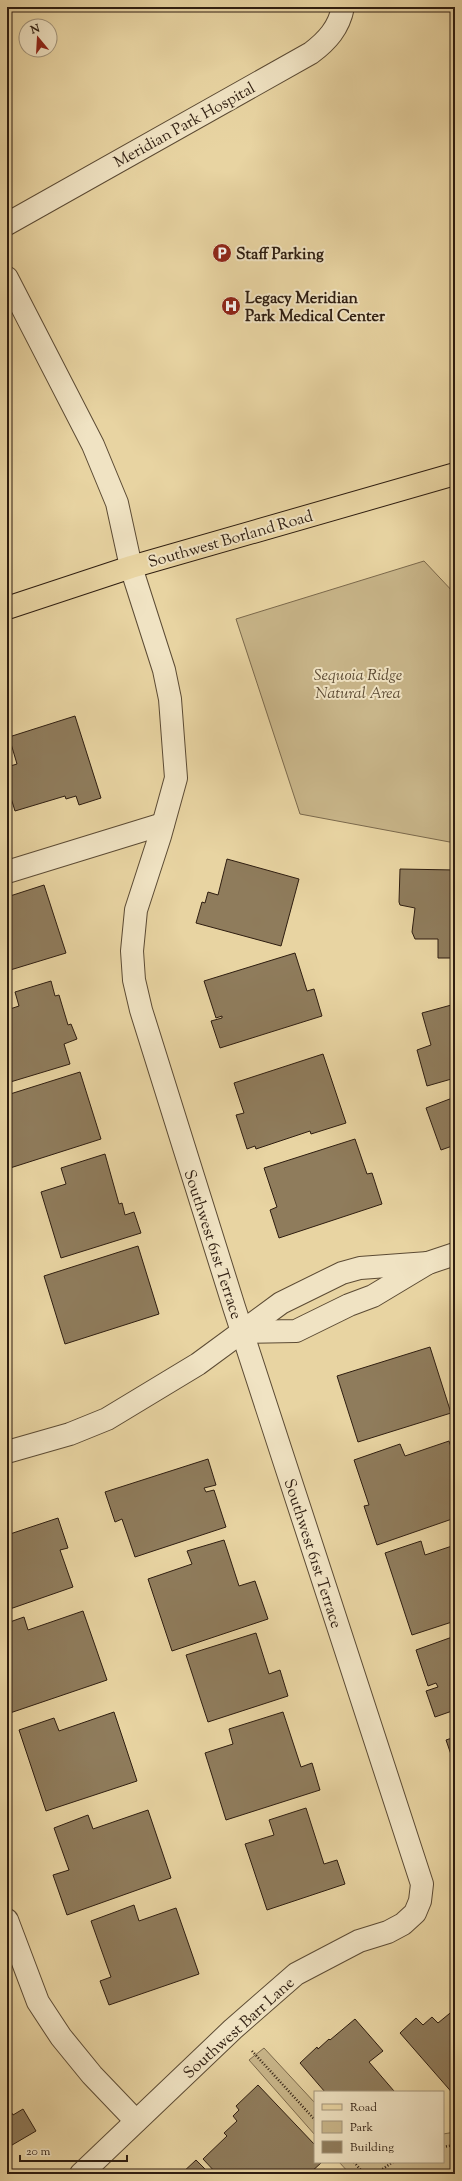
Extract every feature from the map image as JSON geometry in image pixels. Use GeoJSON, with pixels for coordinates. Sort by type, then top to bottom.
{"type":"FeatureCollection","features":[{"type":"Feature","properties":{"kind":"main road","name":"Southwest Borland Road"},"geometry":{"type":"LineString","coordinates":[[7,608],[130,567],[455,474]]}},
{"type":"Feature","properties":{"kind":"street","name":"Meridian Park Hospital"},"geometry":{"type":"LineString","coordinates":[[7,224],[310,53],[328,40],[337,25],[343,7]]}},
{"type":"Feature","properties":{"kind":"street"},"geometry":{"type":"LineString","coordinates":[[7,278],[93,445],[117,503],[130,567]]}},
{"type":"Feature","properties":{"kind":"street","name":"Southwest 61st Terrace"},"geometry":{"type":"LineString","coordinates":[[130,567],[164,670],[170,699],[176,778],[136,910],[132,951],[134,980],[143,1018],[242,1332],[422,1884],[420,1901],[415,1913]]}},
{"type":"Feature","properties":{"kind":"street"},"geometry":{"type":"LineString","coordinates":[[7,872],[163,824]]}},
{"type":"Feature","properties":{"kind":"street"},"geometry":{"type":"LineString","coordinates":[[242,1332],[296,1331],[349,1305],[373,1296],[428,1263],[455,1254]]}},
{"type":"Feature","properties":{"kind":"street"},"geometry":{"type":"LineString","coordinates":[[7,1452],[70,1434],[107,1420],[192,1368],[281,1303],[342,1272],[360,1268],[428,1263]]}},
{"type":"Feature","properties":{"kind":"street","name":"Southwest Barr Lane"},"geometry":{"type":"LineString","coordinates":[[81,2174],[233,2029],[296,1974],[359,1941],[388,1932],[403,1924],[415,1913]]}},
{"type":"Feature","properties":{"kind":"street"},"geometry":{"type":"LineString","coordinates":[[7,1920],[42,2008],[61,2037],[92,2075],[136,2121]]}},
{"type":"Feature","properties":{"kind":"path"},"geometry":{"type":"LineString","coordinates":[[233,2029],[314,2119]]}},
{"type":"Feature","properties":{"kind":"path"},"geometry":{"type":"LineString","coordinates":[[444,2147],[455,2145]]}},
{"type":"Feature","properties":{"kind":"path"},"geometry":{"type":"LineString","coordinates":[[355,2163],[364,2174]]}},
{"type":"Feature","properties":{"kind":"path"},"geometry":{"type":"LineString","coordinates":[[375,2174],[392,2163]]}},
{"type":"Feature","properties":{"kind":"green space","name":"Sequoia Ridge Natural Area"},"geometry":{"type":"Polygon","coordinates":[[[424,561],[455,594],[455,843],[300,814],[236,619],[424,561]]]}},
{"type":"Feature","properties":{"kind":"green space"},"geometry":{"type":"Polygon","coordinates":[[[264,2048],[314,2102],[314,2134],[249,2060],[264,2048]]]}},
{"type":"Feature","properties":{"kind":"green space"},"geometry":{"type":"Polygon","coordinates":[[[455,2132],[455,2174],[350,2174],[340,2163],[444,2163],[444,2134],[455,2132]]]}},
{"type":"Feature","properties":{"kind":"building"},"geometry":{"type":"Polygon","coordinates":[[[75,716],[101,798],[79,805],[76,796],[66,799],[65,796],[15,811],[7,785],[7,767],[17,764],[9,737],[75,716]]]}},
{"type":"Feature","properties":{"kind":"building"},"geometry":{"type":"Polygon","coordinates":[[[227,859],[299,879],[281,946],[196,923],[202,902],[205,903],[208,892],[218,895],[227,859]]]}},
{"type":"Feature","properties":{"kind":"building"},"geometry":{"type":"Polygon","coordinates":[[[400,869],[455,870],[455,958],[438,958],[438,939],[415,939],[412,932],[415,908],[400,905],[399,902],[400,869]]]}},
{"type":"Feature","properties":{"kind":"building"},"geometry":{"type":"Polygon","coordinates":[[[44,885],[66,953],[7,971],[7,897],[44,885]]]}},
{"type":"Feature","properties":{"kind":"building"},"geometry":{"type":"Polygon","coordinates":[[[295,953],[307,991],[314,989],[322,1016],[220,1048],[211,1021],[222,1018],[222,1016],[216,1018],[204,981],[295,953]]]}},
{"type":"Feature","properties":{"kind":"building"},"geometry":{"type":"Polygon","coordinates":[[[51,981],[55,996],[59,995],[68,1025],[71,1024],[77,1039],[64,1044],[70,1064],[7,1083],[7,1010],[19,1006],[15,992],[51,981]]]}},
{"type":"Feature","properties":{"kind":"building"},"geometry":{"type":"Polygon","coordinates":[[[455,1004],[455,1078],[427,1086],[417,1050],[431,1045],[422,1013],[455,1004]]]}},
{"type":"Feature","properties":{"kind":"building"},"geometry":{"type":"Polygon","coordinates":[[[323,1054],[346,1123],[311,1134],[310,1131],[256,1149],[255,1146],[247,1149],[236,1115],[244,1113],[234,1083],[323,1054]]]}},
{"type":"Feature","properties":{"kind":"building"},"geometry":{"type":"Polygon","coordinates":[[[80,1072],[101,1139],[7,1169],[7,1095],[80,1072]]]}},
{"type":"Feature","properties":{"kind":"building"},"geometry":{"type":"Polygon","coordinates":[[[455,1097],[455,1145],[441,1150],[426,1108],[455,1097]]]}},
{"type":"Feature","properties":{"kind":"building"},"geometry":{"type":"Polygon","coordinates":[[[355,1139],[367,1174],[372,1173],[382,1204],[279,1238],[270,1210],[277,1207],[264,1168],[355,1139]]]}},
{"type":"Feature","properties":{"kind":"building"},"geometry":{"type":"Polygon","coordinates":[[[105,1154],[119,1204],[122,1203],[125,1215],[134,1212],[141,1233],[61,1258],[41,1192],[66,1184],[61,1168],[105,1154]]]}},
{"type":"Feature","properties":{"kind":"building"},"geometry":{"type":"Polygon","coordinates":[[[138,1246],[159,1314],[65,1344],[44,1276],[138,1246]]]}},
{"type":"Feature","properties":{"kind":"building"},"geometry":{"type":"Polygon","coordinates":[[[430,1347],[451,1413],[358,1442],[337,1376],[430,1347]]]}},
{"type":"Feature","properties":{"kind":"building"},"geometry":{"type":"Polygon","coordinates":[[[449,1441],[455,1460],[455,1518],[377,1545],[364,1506],[369,1505],[354,1460],[400,1444],[405,1456],[449,1441]]]}},
{"type":"Feature","properties":{"kind":"building"},"geometry":{"type":"Polygon","coordinates":[[[208,1459],[216,1485],[204,1488],[206,1492],[214,1490],[226,1527],[135,1557],[122,1519],[115,1522],[105,1492],[208,1459]]]}},
{"type":"Feature","properties":{"kind":"building"},"geometry":{"type":"Polygon","coordinates":[[[58,1518],[68,1548],[60,1550],[73,1587],[7,1610],[7,1535],[58,1518]]]}},
{"type":"Feature","properties":{"kind":"building"},"geometry":{"type":"Polygon","coordinates":[[[224,1540],[239,1586],[255,1581],[268,1619],[172,1651],[148,1579],[192,1564],[187,1551],[224,1540]]]}},
{"type":"Feature","properties":{"kind":"building"},"geometry":{"type":"Polygon","coordinates":[[[421,1541],[425,1555],[455,1545],[455,1621],[412,1635],[385,1553],[421,1541]]]}},
{"type":"Feature","properties":{"kind":"building"},"geometry":{"type":"Polygon","coordinates":[[[83,1611],[107,1680],[7,1714],[7,1623],[24,1617],[28,1630],[83,1611]]]}},
{"type":"Feature","properties":{"kind":"building"},"geometry":{"type":"Polygon","coordinates":[[[256,1633],[269,1674],[280,1670],[288,1696],[208,1722],[186,1655],[256,1633]]]}},
{"type":"Feature","properties":{"kind":"building"},"geometry":{"type":"Polygon","coordinates":[[[455,1636],[455,1710],[435,1717],[426,1691],[438,1687],[436,1683],[428,1686],[416,1650],[455,1636]]]}},
{"type":"Feature","properties":{"kind":"building"},"geometry":{"type":"Polygon","coordinates":[[[114,1712],[137,1781],[46,1811],[19,1730],[54,1718],[59,1731],[114,1712]]]}},
{"type":"Feature","properties":{"kind":"building"},"geometry":{"type":"Polygon","coordinates":[[[283,1712],[301,1767],[312,1763],[320,1790],[226,1820],[205,1753],[233,1744],[229,1729],[283,1712]]]}},
{"type":"Feature","properties":{"kind":"building"},"geometry":{"type":"Polygon","coordinates":[[[455,1737],[455,1766],[446,1740],[455,1737]]]}},
{"type":"Feature","properties":{"kind":"building"},"geometry":{"type":"Polygon","coordinates":[[[306,1808],[324,1864],[337,1860],[345,1884],[267,1910],[245,1844],[274,1835],[269,1820],[306,1808]]]}},
{"type":"Feature","properties":{"kind":"building"},"geometry":{"type":"Polygon","coordinates":[[[148,1810],[171,1878],[67,1915],[53,1875],[69,1870],[54,1828],[88,1815],[93,1829],[148,1810]]]}},
{"type":"Feature","properties":{"kind":"building"},"geometry":{"type":"Polygon","coordinates":[[[134,1905],[139,1921],[176,1908],[199,1974],[109,2005],[100,1981],[111,1977],[91,1921],[134,1905]]]}},
{"type":"Feature","properties":{"kind":"building"},"geometry":{"type":"Polygon","coordinates":[[[455,2009],[455,2096],[400,2033],[416,2018],[423,2025],[432,2017],[438,2023],[455,2009]]]}},
{"type":"Feature","properties":{"kind":"building"},"geometry":{"type":"Polygon","coordinates":[[[355,2019],[383,2051],[369,2062],[394,2091],[324,2091],[300,2063],[317,2047],[318,2049],[329,2039],[330,2040],[355,2019]]]}},
{"type":"Feature","properties":{"kind":"building"},"geometry":{"type":"Polygon","coordinates":[[[258,2085],[314,2144],[314,2163],[321,2163],[309,2174],[217,2174],[203,2159],[227,2136],[224,2133],[237,2121],[233,2116],[239,2110],[236,2106],[258,2085]]]}},
{"type":"Feature","properties":{"kind":"building"},"geometry":{"type":"Polygon","coordinates":[[[7,2105],[13,2115],[23,2109],[36,2131],[7,2148],[7,2105]]]}},
{"type":"Feature","properties":{"kind":"building"},"geometry":{"type":"Polygon","coordinates":[[[196,2160],[210,2174],[181,2174],[196,2160]]]}},
{"type":"Feature","properties":{"kind":"place","name":"Staff Parking"},"geometry":{"type":"Point","coordinates":[222,253]}},
{"type":"Feature","properties":{"kind":"place","name":"Legacy Meridian Park Medical Center"},"geometry":{"type":"Point","coordinates":[231,306]}}]}
